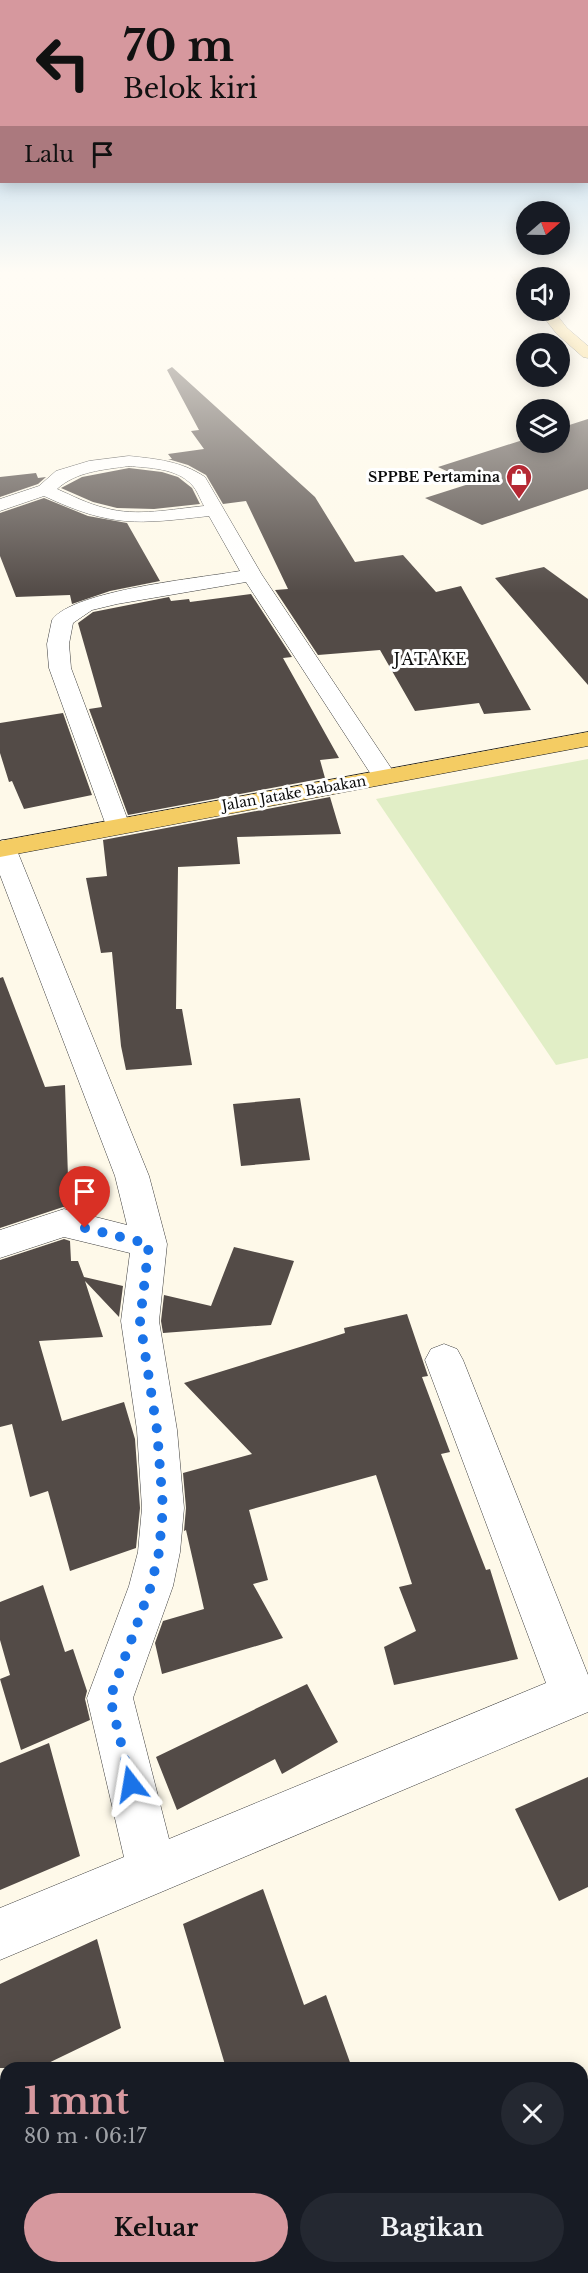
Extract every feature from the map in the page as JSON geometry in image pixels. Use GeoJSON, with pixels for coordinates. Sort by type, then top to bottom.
{"type":"FeatureCollection","features":[{"type":"Feature","properties":{"kind":"main road","name":"Jalan Jatake Babakan"},"geometry":{"type":"LineString","coordinates":[[2,848],[588,740]]}},
{"type":"Feature","properties":{"kind":"street"},"geometry":{"type":"LineString","coordinates":[[0,505],[45,490],[62,475],[89,466],[129,461],[166,465],[184,471],[199,481],[252,575],[385,777]]}},
{"type":"Feature","properties":{"kind":"street"},"geometry":{"type":"LineString","coordinates":[[45,490],[68,501],[115,516],[151,517],[215,510]]}},
{"type":"Feature","properties":{"kind":"street"},"geometry":{"type":"LineString","coordinates":[[117,826],[60,669],[58,644],[63,620],[85,606],[116,598],[252,575]]}},
{"type":"Feature","properties":{"kind":"street"},"geometry":{"type":"LineString","coordinates":[[2,848],[132,1176],[149,1244],[140,1321],[157,1430],[163,1508],[159,1552],[151,1586],[110,1698],[152,1870]]}},
{"type":"Feature","properties":{"kind":"street"},"geometry":{"type":"LineString","coordinates":[[0,1244],[64,1224],[149,1244]]}},
{"type":"Feature","properties":{"kind":"street"},"geometry":{"type":"LineString","coordinates":[[0,1934],[573,1695],[444,1360]]}},
{"type":"Feature","properties":{"kind":"green space"},"geometry":{"type":"Polygon","coordinates":[[[588,759],[588,1058],[556,1065],[376,799],[588,759]]]}},
{"type":"Feature","properties":{"kind":"building"},"geometry":{"type":"Polygon","coordinates":[[[173,381],[187,381],[315,497],[355,562],[403,555],[436,592],[461,586],[531,710],[484,714],[479,703],[415,711],[380,650],[318,655],[275,590],[288,589],[246,501],[223,504],[206,475],[188,465],[168,459],[172,459],[168,454],[204,449],[191,431],[199,430],[173,381]]]}},
{"type":"Feature","properties":{"kind":"building"},"geometry":{"type":"Polygon","coordinates":[[[588,419],[588,489],[482,525],[425,498],[472,483],[438,467],[516,442],[516,453],[570,453],[570,425],[588,419]]]}},
{"type":"Feature","properties":{"kind":"building"},"geometry":{"type":"Polygon","coordinates":[[[129,468],[162,472],[178,477],[192,488],[200,504],[154,509],[117,508],[93,502],[61,488],[82,477],[129,468]]]}},
{"type":"Feature","properties":{"kind":"building"},"geometry":{"type":"Polygon","coordinates":[[[36,473],[38,478],[46,477],[38,484],[0,497],[0,477],[36,473]]]}},
{"type":"Feature","properties":{"kind":"building"},"geometry":{"type":"Polygon","coordinates":[[[44,498],[88,516],[127,523],[160,581],[110,591],[72,604],[70,595],[16,597],[0,556],[0,513],[44,498]]]}},
{"type":"Feature","properties":{"kind":"building"},"geometry":{"type":"Polygon","coordinates":[[[544,567],[588,599],[588,685],[495,578],[544,567]]]}},
{"type":"Feature","properties":{"kind":"building"},"geometry":{"type":"Polygon","coordinates":[[[251,594],[292,657],[283,658],[339,758],[320,760],[325,778],[128,815],[89,709],[102,707],[78,623],[93,612],[169,597],[171,601],[189,599],[190,602],[251,594]]]}},
{"type":"Feature","properties":{"kind":"building"},"geometry":{"type":"Polygon","coordinates":[[[63,713],[92,795],[24,809],[12,781],[9,782],[0,753],[0,723],[63,713]]]}},
{"type":"Feature","properties":{"kind":"building"},"geometry":{"type":"Polygon","coordinates":[[[330,797],[341,834],[237,837],[240,864],[178,867],[176,1009],[182,1009],[192,1065],[126,1070],[121,1046],[112,952],[101,953],[86,878],[107,876],[103,840],[330,797]]]}},
{"type":"Feature","properties":{"kind":"building"},"geometry":{"type":"Polygon","coordinates":[[[3,977],[45,1087],[65,1085],[69,1208],[63,1207],[0,1228],[0,978],[3,977]]]}},
{"type":"Feature","properties":{"kind":"building"},"geometry":{"type":"Polygon","coordinates":[[[300,1098],[310,1160],[241,1166],[233,1104],[300,1098]]]}},
{"type":"Feature","properties":{"kind":"building"},"geometry":{"type":"Polygon","coordinates":[[[64,1239],[70,1241],[71,1261],[78,1261],[84,1277],[123,1286],[119,1317],[85,1281],[103,1337],[39,1341],[62,1421],[124,1402],[135,1439],[140,1508],[136,1548],[70,1571],[48,1491],[30,1497],[12,1424],[0,1427],[0,1260],[64,1239]]]}},
{"type":"Feature","properties":{"kind":"building"},"geometry":{"type":"Polygon","coordinates":[[[234,1247],[294,1261],[271,1325],[163,1333],[161,1321],[164,1295],[211,1306],[234,1247]]]}},
{"type":"Feature","properties":{"kind":"building"},"geometry":{"type":"Polygon","coordinates":[[[407,1314],[428,1376],[422,1377],[450,1452],[441,1454],[486,1570],[490,1569],[518,1659],[394,1685],[384,1647],[416,1631],[399,1587],[412,1584],[376,1475],[249,1510],[268,1580],[253,1584],[283,1638],[162,1674],[155,1643],[163,1621],[204,1609],[186,1530],[184,1531],[186,1508],[183,1473],[252,1454],[184,1383],[345,1333],[344,1328],[407,1314]]]}},
{"type":"Feature","properties":{"kind":"building"},"geometry":{"type":"Polygon","coordinates":[[[43,1585],[65,1652],[73,1649],[87,1691],[85,1699],[90,1720],[21,1750],[0,1679],[10,1675],[0,1640],[0,1602],[43,1585]]]}},
{"type":"Feature","properties":{"kind":"building"},"geometry":{"type":"Polygon","coordinates":[[[307,1684],[338,1742],[282,1774],[275,1759],[177,1810],[156,1757],[307,1684]]]}},
{"type":"Feature","properties":{"kind":"building"},"geometry":{"type":"Polygon","coordinates":[[[49,1743],[80,1856],[0,1890],[0,1763],[49,1743]]]}},
{"type":"Feature","properties":{"kind":"building"},"geometry":{"type":"Polygon","coordinates":[[[588,1777],[588,1887],[559,1901],[515,1809],[588,1777]]]}},
{"type":"Feature","properties":{"kind":"building"},"geometry":{"type":"Polygon","coordinates":[[[263,1889],[304,2005],[326,1995],[350,2062],[224,2062],[183,1924],[263,1889]]]}},
{"type":"Feature","properties":{"kind":"building"},"geometry":{"type":"Polygon","coordinates":[[[97,1939],[121,2028],[50,2062],[0,2062],[0,1984],[97,1939]]]}},
{"type":"Feature","properties":{"kind":"place","name":"SPPBE Pertamina"},"geometry":{"type":"Point","coordinates":[519,500]}},
{"type":"Feature","properties":{"kind":"district","name":"JATAKE"},"geometry":{"type":"Point","coordinates":[431,659]}},
{"type":"Feature","properties":{"kind":"route"},"geometry":{"type":"LineString","coordinates":[[85,1228],[149,1244],[140,1321],[157,1430],[163,1508],[159,1552],[151,1586],[110,1698],[131,1784]]}}]}
